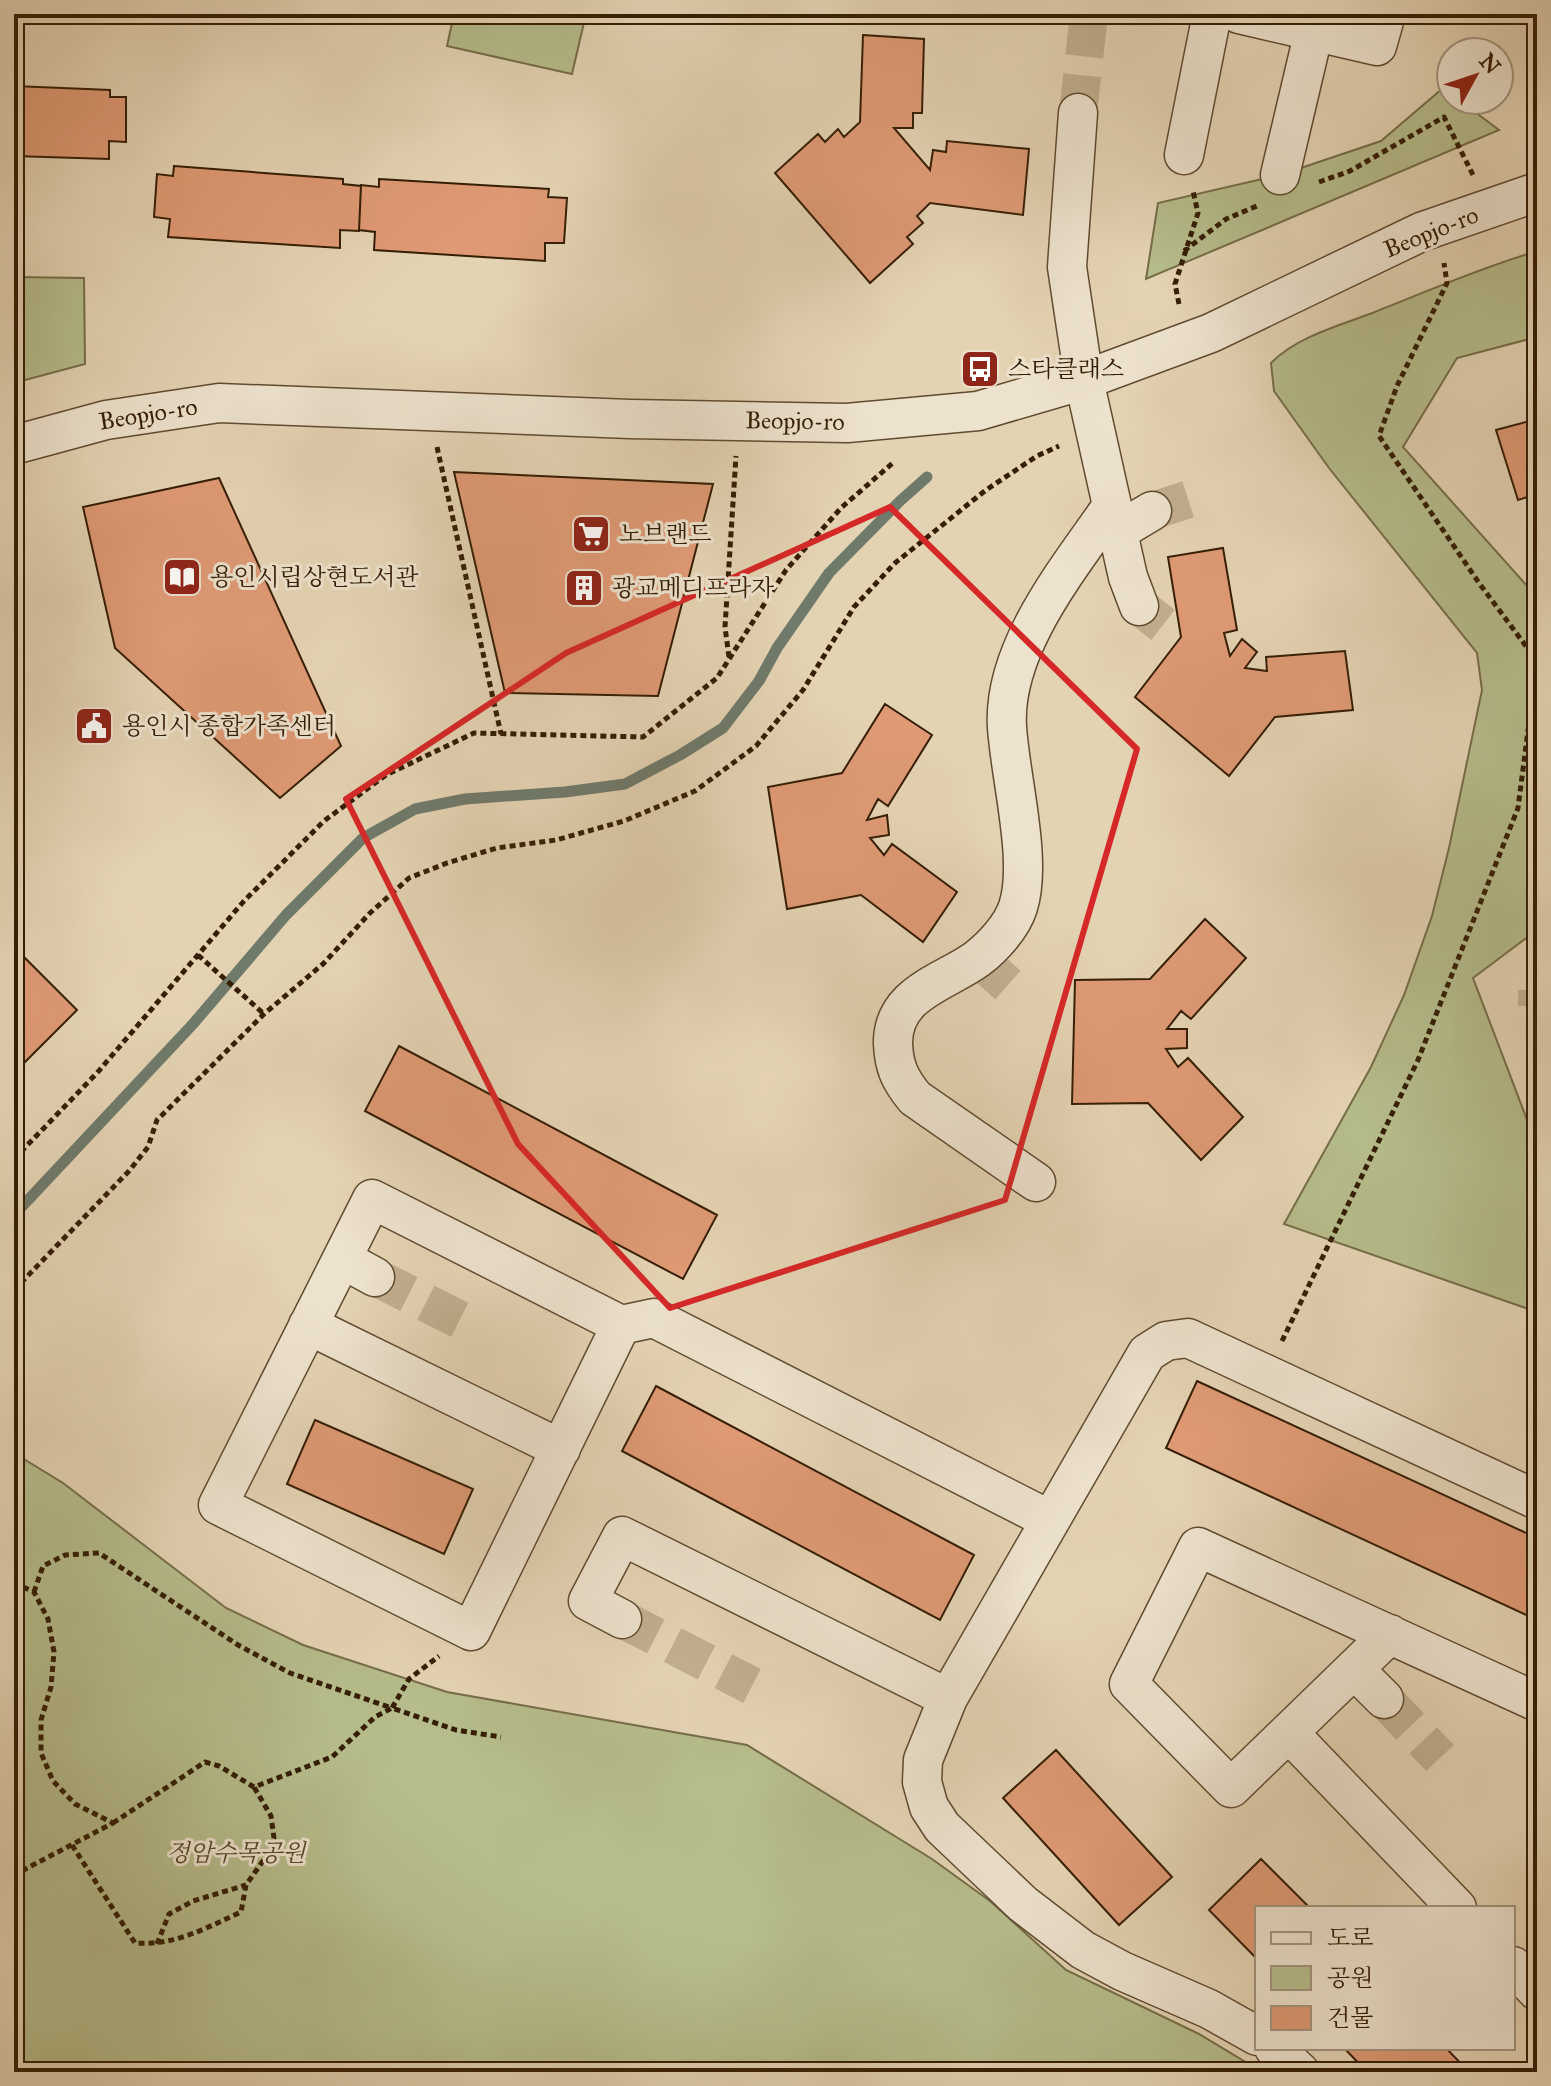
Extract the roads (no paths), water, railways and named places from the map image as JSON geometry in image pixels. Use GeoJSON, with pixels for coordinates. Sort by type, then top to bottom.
{"type":"FeatureCollection","features":[{"type":"Feature","properties":{"kind":"street"},"geometry":{"type":"LineString","coordinates":[[1184,155],[1212,14]]}},
{"type":"Feature","properties":{"kind":"street"},"geometry":{"type":"LineString","coordinates":[[1239,14],[1377,46],[1386,14]]}},
{"type":"Feature","properties":{"kind":"street"},"geometry":{"type":"LineString","coordinates":[[1284,188],[1314,31]]}},
{"type":"Feature","properties":{"kind":"street"},"geometry":{"type":"LineString","coordinates":[[1078,113],[1067,267],[1084,380],[1128,577],[1139,606]]}},
{"type":"Feature","properties":{"kind":"street","name":"Beopjo-ro"},"geometry":{"type":"LineString","coordinates":[[14,445],[106,420],[219,403],[630,419],[847,423],[978,411],[1084,380],[1187,342],[1437,227],[1537,192]]}},
{"type":"Feature","properties":{"kind":"street"},"geometry":{"type":"LineString","coordinates":[[1036,1182],[915,1098],[901,1081],[894,1063],[893,1038],[899,1014],[919,992],[983,964],[1018,909],[1024,875],[1007,723],[1011,682],[1030,633],[1051,594],[1115,519],[1152,511]]}},
{"type":"Feature","properties":{"kind":"street"},"geometry":{"type":"LineString","coordinates":[[621,1325],[471,1631],[218,1505],[372,1199],[621,1325],[654,1318],[1050,1520]]}},
{"type":"Feature","properties":{"kind":"street"},"geometry":{"type":"LineString","coordinates":[[342,1259],[375,1277]]}},
{"type":"Feature","properties":{"kind":"street"},"geometry":{"type":"LineString","coordinates":[[308,1325],[561,1449]]}},
{"type":"Feature","properties":{"kind":"street"},"geometry":{"type":"LineString","coordinates":[[1255,2035],[1209,2009],[1122,1971],[1083,1950],[1023,1904],[942,1827],[929,1807],[922,1782],[923,1760],[948,1698],[1147,1353],[1166,1341],[1188,1338],[1537,1500]]}},
{"type":"Feature","properties":{"kind":"street"},"geometry":{"type":"LineString","coordinates":[[622,1619],[588,1601],[622,1536],[948,1698]]}},
{"type":"Feature","properties":{"kind":"street"},"geometry":{"type":"LineString","coordinates":[[1390,1634],[1231,1788],[1129,1684],[1198,1547],[1390,1634],[1537,1702]]}},
{"type":"Feature","properties":{"kind":"street"},"geometry":{"type":"LineString","coordinates":[[1354,1669],[1384,1699]]}},
{"type":"Feature","properties":{"kind":"street"},"geometry":{"type":"LineString","coordinates":[[1289,1733],[1455,1906]]}},
{"type":"Feature","properties":{"kind":"street"},"geometry":{"type":"LineString","coordinates":[[1515,1968],[1537,1991]]}},
{"type":"Feature","properties":{"kind":"street"},"geometry":{"type":"LineString","coordinates":[[1276,2050],[1300,2072]]}},
{"type":"Feature","properties":{"kind":"waterway"},"geometry":{"type":"LineString","coordinates":[[14,1215],[193,1024],[286,915],[363,838],[415,809],[465,799],[625,784],[723,728],[759,681],[777,648],[829,573],[927,477]]}},
{"type":"Feature","properties":{"kind":"tunnel"},"geometry":{"type":"LineString","coordinates":[[1078,113],[1089,14]]}},
{"type":"Feature","properties":{"kind":"tunnel"},"geometry":{"type":"LineString","coordinates":[[1152,511],[1189,499]]}},
{"type":"Feature","properties":{"kind":"tunnel"},"geometry":{"type":"LineString","coordinates":[[1139,606],[1163,625]]}},
{"type":"Feature","properties":{"kind":"tunnel"},"geometry":{"type":"LineString","coordinates":[[989,968],[1008,985]]}},
{"type":"Feature","properties":{"kind":"tunnel"},"geometry":{"type":"LineString","coordinates":[[1537,990],[1537,1006]]}},
{"type":"Feature","properties":{"kind":"tunnel"},"geometry":{"type":"LineString","coordinates":[[375,1277],[476,1328]]}},
{"type":"Feature","properties":{"kind":"tunnel"},"geometry":{"type":"LineString","coordinates":[[622,1619],[752,1686]]}},
{"type":"Feature","properties":{"kind":"tunnel"},"geometry":{"type":"LineString","coordinates":[[1384,1699],[1440,1758]]}},
{"type":"Feature","properties":{"kind":"place","name":"스타클래스"},"geometry":{"type":"Point","coordinates":[980,369]}},
{"type":"Feature","properties":{"kind":"place","name":"노브랜드"},"geometry":{"type":"Point","coordinates":[591,534]}},
{"type":"Feature","properties":{"kind":"place","name":"용인시립상현도서관"},"geometry":{"type":"Point","coordinates":[182,577]}},
{"type":"Feature","properties":{"kind":"place","name":"광교메디프라자"},"geometry":{"type":"Point","coordinates":[584,588]}},
{"type":"Feature","properties":{"kind":"place","name":"용인시 종합가족센터"},"geometry":{"type":"Point","coordinates":[94,726]}},
{"type":"Feature","properties":{"kind":"park label","name":"정암수목공원"},"geometry":{"type":"Point","coordinates":[236,1853]}}]}
